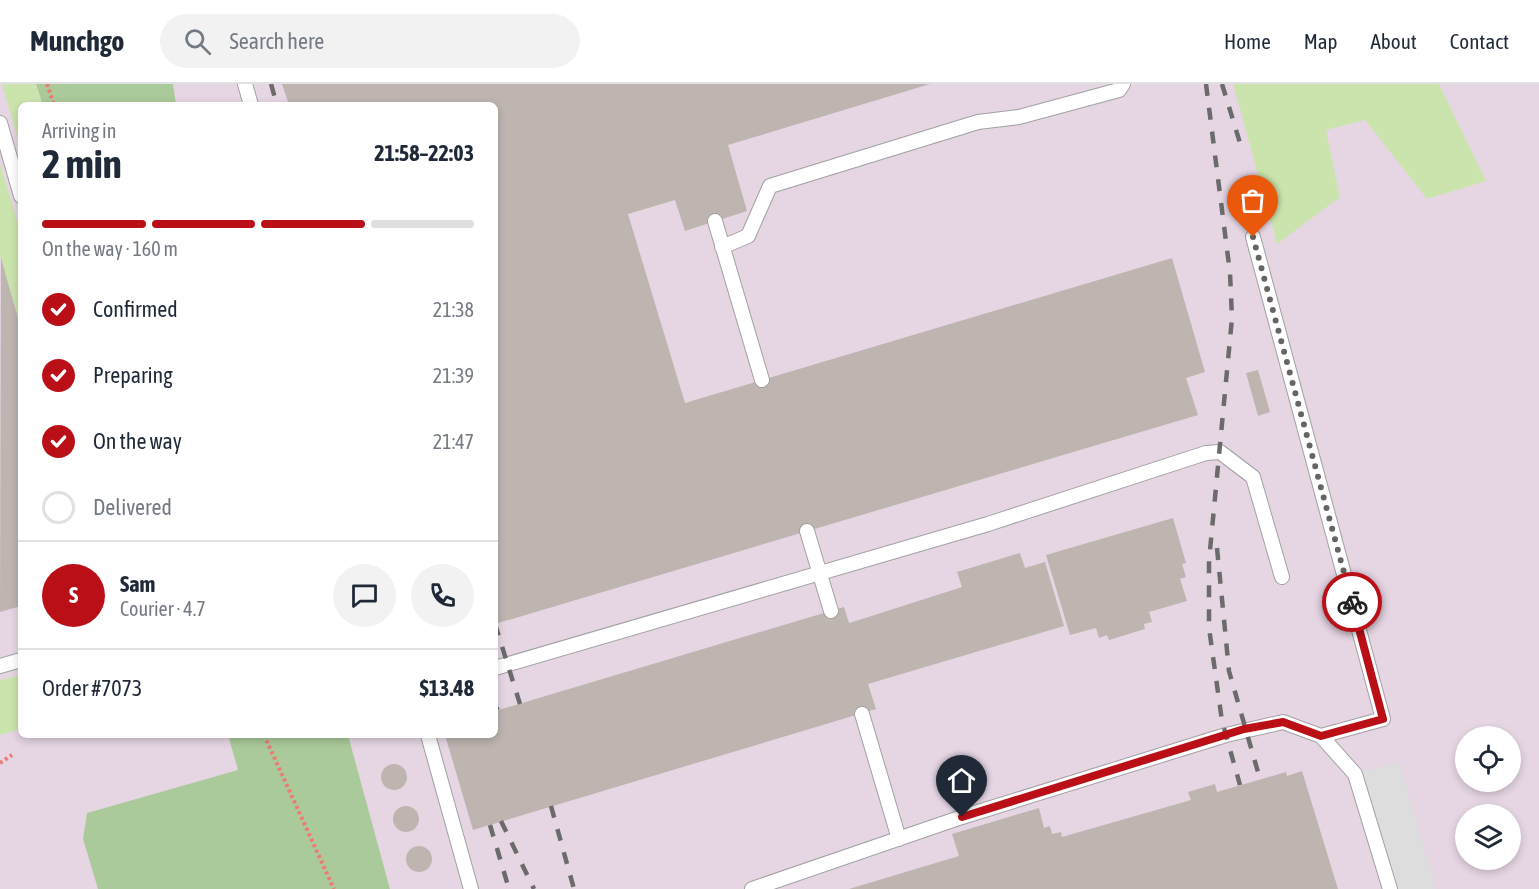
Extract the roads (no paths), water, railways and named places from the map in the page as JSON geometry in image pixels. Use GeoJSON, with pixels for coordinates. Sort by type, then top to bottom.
{"type":"FeatureCollection","features":[{"type":"Feature","properties":{"kind":"lane"},"geometry":{"type":"LineString","coordinates":[[245,84],[250,102]]}},
{"type":"Feature","properties":{"kind":"lane"},"geometry":{"type":"LineString","coordinates":[[723,247],[748,236],[770,186],[978,122],[1019,117],[1119,90],[1123,84]]}},
{"type":"Feature","properties":{"kind":"lane"},"geometry":{"type":"LineString","coordinates":[[0,123],[18,186]]}},
{"type":"Feature","properties":{"kind":"lane"},"geometry":{"type":"LineString","coordinates":[[715,221],[762,380]]}},
{"type":"Feature","properties":{"kind":"lane"},"geometry":{"type":"LineString","coordinates":[[1253,237],[1383,719],[1321,736]]}},
{"type":"Feature","properties":{"kind":"lane"},"geometry":{"type":"LineString","coordinates":[[498,667],[988,524],[1206,453],[1220,452],[1253,477],[1282,578]]}},
{"type":"Feature","properties":{"kind":"lane"},"geometry":{"type":"LineString","coordinates":[[807,531],[831,611]]}},
{"type":"Feature","properties":{"kind":"lane"},"geometry":{"type":"LineString","coordinates":[[0,666],[18,661]]}},
{"type":"Feature","properties":{"kind":"lane"},"geometry":{"type":"LineString","coordinates":[[862,714],[899,839]]}},
{"type":"Feature","properties":{"kind":"lane"},"geometry":{"type":"LineString","coordinates":[[752,889],[899,839],[1244,729],[1283,722],[1321,736],[1355,774],[1390,889]]}},
{"type":"Feature","properties":{"kind":"lane"},"geometry":{"type":"LineString","coordinates":[[429,738],[471,889]]}},
{"type":"Feature","properties":{"kind":"railway"},"geometry":{"type":"LineString","coordinates":[[271,84],[276,102]]}},
{"type":"Feature","properties":{"kind":"railway"},"geometry":{"type":"LineString","coordinates":[[1206,84],[1230,273],[1232,318],[1209,561],[1209,628],[1222,721],[1240,785]]}},
{"type":"Feature","properties":{"kind":"railway"},"geometry":{"type":"LineString","coordinates":[[1222,84],[1240,143]]}},
{"type":"Feature","properties":{"kind":"railway"},"geometry":{"type":"LineString","coordinates":[[1217,548],[1229,671],[1260,779]]}},
{"type":"Feature","properties":{"kind":"railway"},"geometry":{"type":"LineString","coordinates":[[498,634],[520,704]]}},
{"type":"Feature","properties":{"kind":"railway"},"geometry":{"type":"LineString","coordinates":[[551,806],[574,889]]}},
{"type":"Feature","properties":{"kind":"railway"},"geometry":{"type":"LineString","coordinates":[[501,821],[534,889]]}},
{"type":"Feature","properties":{"kind":"railway"},"geometry":{"type":"LineString","coordinates":[[490,825],[509,889]]}}]}
